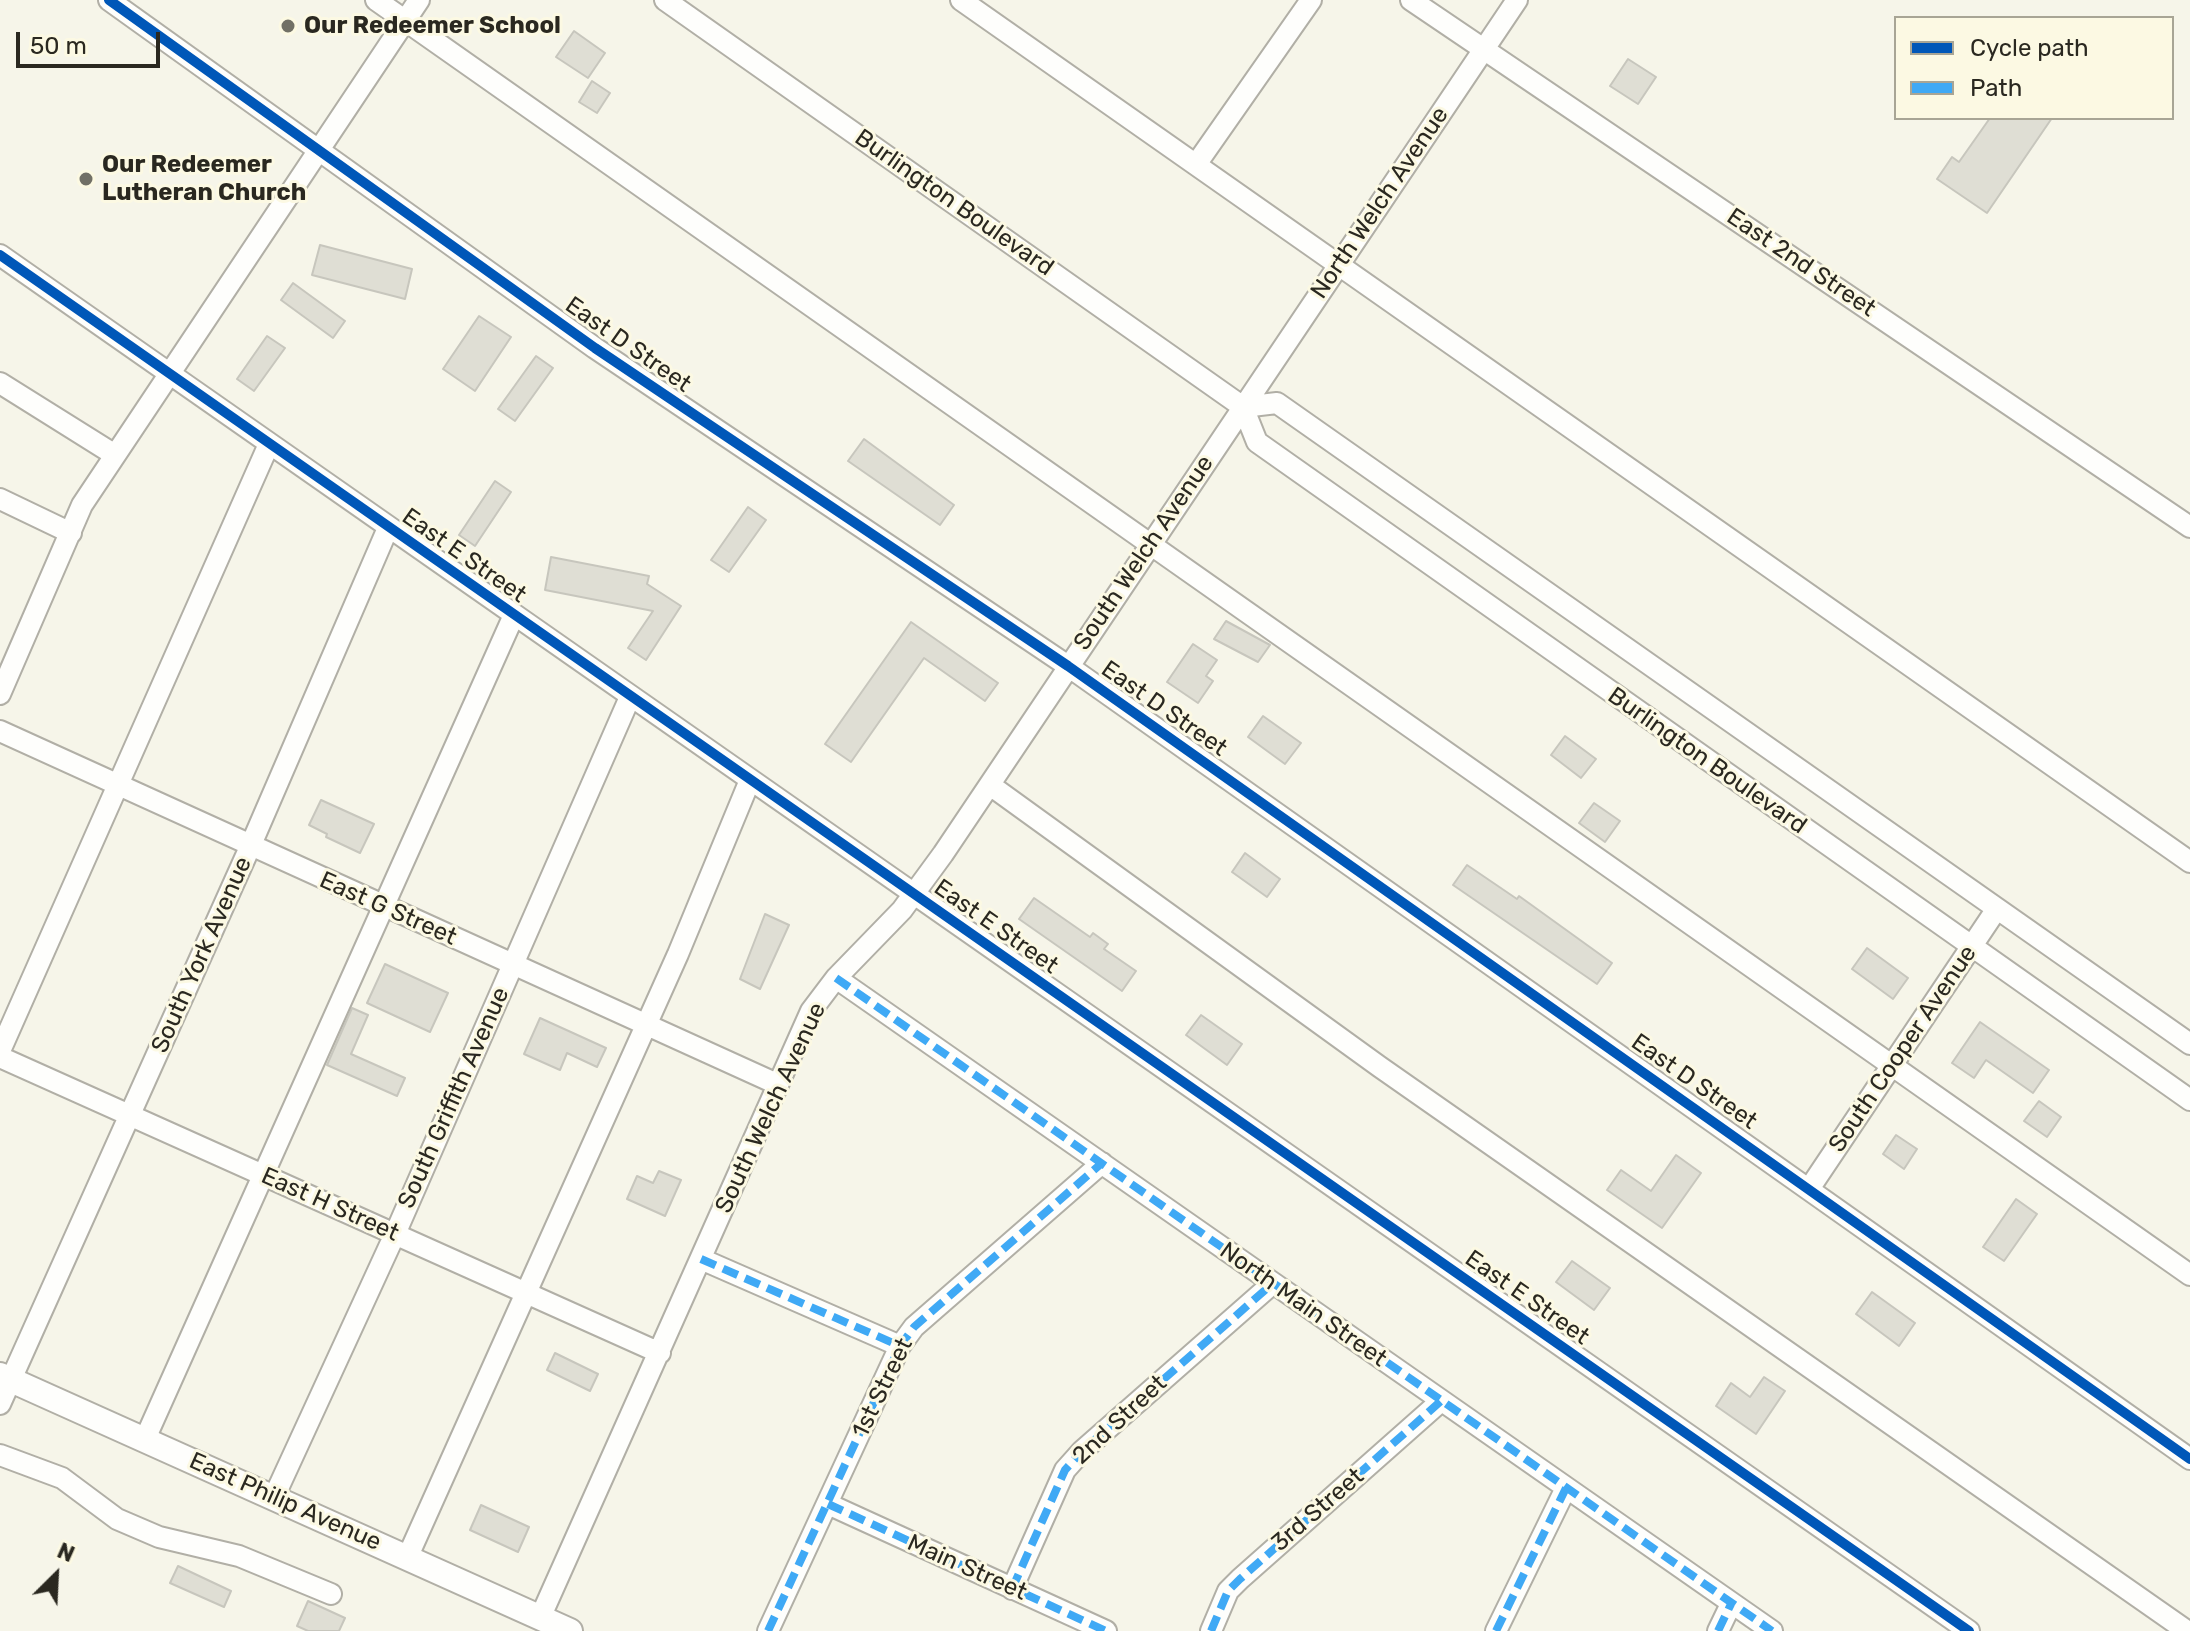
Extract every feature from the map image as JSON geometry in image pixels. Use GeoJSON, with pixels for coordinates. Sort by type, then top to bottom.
{"type":"FeatureCollection","features":[{"type":"Feature","properties":{"kind":"main road","name":"East Philip Avenue"},"geometry":{"type":"LineString","coordinates":[[5,1377],[570,1631]]}},
{"type":"Feature","properties":{"kind":"street","name":"East D Street"},"geometry":{"type":"LineString","coordinates":[[109,0],[595,348],[1068,666],[2190,1459]]}},
{"type":"Feature","properties":{"kind":"street"},"geometry":{"type":"LineString","coordinates":[[376,0],[2190,1275]]}},
{"type":"Feature","properties":{"kind":"street"},"geometry":{"type":"LineString","coordinates":[[0,694],[82,505],[419,0]]}},
{"type":"Feature","properties":{"kind":"street","name":"Burlington Boulevard"},"geometry":{"type":"LineString","coordinates":[[665,0],[1243,407],[1257,442],[2190,1100]]}},
{"type":"Feature","properties":{"kind":"street"},"geometry":{"type":"LineString","coordinates":[[961,0],[2190,862]]}},
{"type":"Feature","properties":{"kind":"street"},"geometry":{"type":"LineString","coordinates":[[1197,163],[1311,0]]}},
{"type":"Feature","properties":{"kind":"street","name":"East 2nd Street"},"geometry":{"type":"LineString","coordinates":[[1411,0],[2190,527]]}},
{"type":"Feature","properties":{"kind":"street","name":"North Welch Avenue"},"geometry":{"type":"LineString","coordinates":[[1243,407],[1517,0]]}},
{"type":"Feature","properties":{"kind":"street","name":"East E Street"},"geometry":{"type":"LineString","coordinates":[[0,255],[1969,1631]]}},
{"type":"Feature","properties":{"kind":"street"},"geometry":{"type":"LineString","coordinates":[[0,383],[115,455]]}},
{"type":"Feature","properties":{"kind":"street","name":"Burlington Boulevard"},"geometry":{"type":"LineString","coordinates":[[1243,407],[1277,403],[2190,1044]]}},
{"type":"Feature","properties":{"kind":"street","name":"South Welch Avenue"},"geometry":{"type":"LineString","coordinates":[[540,1618],[811,1011],[836,978],[914,893],[1243,407]]}},
{"type":"Feature","properties":{"kind":"street"},"geometry":{"type":"LineString","coordinates":[[0,1051],[269,444]]}},
{"type":"Feature","properties":{"kind":"street"},"geometry":{"type":"LineString","coordinates":[[0,499],[71,533]]}},
{"type":"Feature","properties":{"kind":"street","name":"South York Avenue"},"geometry":{"type":"LineString","coordinates":[[0,1404],[5,1377],[129,1115],[250,847],[388,528]]}},
{"type":"Feature","properties":{"kind":"street"},"geometry":{"type":"LineString","coordinates":[[145,1439],[514,615]]}},
{"type":"Feature","properties":{"kind":"street","name":"South Griffith Avenue"},"geometry":{"type":"LineString","coordinates":[[274,1497],[395,1234],[630,697]]}},
{"type":"Feature","properties":{"kind":"street","name":"East G Street"},"geometry":{"type":"LineString","coordinates":[[0,731],[777,1084]]}},
{"type":"Feature","properties":{"kind":"street"},"geometry":{"type":"LineString","coordinates":[[408,1556],[678,954],[750,780]]}},
{"type":"Feature","properties":{"kind":"street"},"geometry":{"type":"LineString","coordinates":[[990,785],[1380,1067],[2187,1631]]}},
{"type":"Feature","properties":{"kind":"street","name":"South Cooper Avenue"},"geometry":{"type":"LineString","coordinates":[[1809,1189],[1996,910]]}},
{"type":"Feature","properties":{"kind":"street","name":"North Main Street"},"geometry":{"type":"LineString","coordinates":[[836,978],[1772,1631]]}},
{"type":"Feature","properties":{"kind":"street","name":"East H Street"},"geometry":{"type":"LineString","coordinates":[[0,1057],[660,1353]]}},
{"type":"Feature","properties":{"kind":"street","name":"1st Street"},"geometry":{"type":"LineString","coordinates":[[768,1631],[900,1346],[914,1327],[1102,1163]]}},
{"type":"Feature","properties":{"kind":"street"},"geometry":{"type":"LineString","coordinates":[[701,1259],[900,1346]]}},
{"type":"Feature","properties":{"kind":"street","name":"2nd Street"},"geometry":{"type":"LineString","coordinates":[[1012,1589],[1065,1470],[1082,1451],[1272,1284]]}},
{"type":"Feature","properties":{"kind":"street","name":"3rd Street"},"geometry":{"type":"LineString","coordinates":[[1211,1631],[1228,1591],[1441,1401]]}},
{"type":"Feature","properties":{"kind":"street"},"geometry":{"type":"LineString","coordinates":[[0,1455],[62,1478],[117,1519],[159,1537],[239,1556],[331,1594]]}},
{"type":"Feature","properties":{"kind":"street"},"geometry":{"type":"LineString","coordinates":[[1496,1631],[1566,1488]]}},
{"type":"Feature","properties":{"kind":"street","name":"Main Street"},"geometry":{"type":"LineString","coordinates":[[828,1504],[1106,1631]]}},
{"type":"Feature","properties":{"kind":"street"},"geometry":{"type":"LineString","coordinates":[[1718,1631],[1731,1604]]}},
{"type":"Feature","properties":{"kind":"building"},"geometry":{"type":"Polygon","coordinates":[[[574,31],[605,53],[588,78],[556,57],[574,31]]]}},
{"type":"Feature","properties":{"kind":"building"},"geometry":{"type":"Polygon","coordinates":[[[1628,59],[1656,77],[1638,104],[1610,86],[1628,59]]]}},
{"type":"Feature","properties":{"kind":"building"},"geometry":{"type":"Polygon","coordinates":[[[592,81],[610,93],[597,113],[579,102],[592,81]]]}},
{"type":"Feature","properties":{"kind":"building"},"geometry":{"type":"Polygon","coordinates":[[[1989,120],[2051,120],[1987,213],[1937,179],[1952,157],[1959,162],[1989,120]]]}},
{"type":"Feature","properties":{"kind":"building"},"geometry":{"type":"Polygon","coordinates":[[[320,245],[412,269],[405,299],[312,275],[320,245]]]}},
{"type":"Feature","properties":{"kind":"building"},"geometry":{"type":"Polygon","coordinates":[[[293,283],[345,321],[333,338],[281,300],[293,283]]]}},
{"type":"Feature","properties":{"kind":"building"},"geometry":{"type":"Polygon","coordinates":[[[479,316],[511,337],[475,391],[443,369],[479,316]]]}},
{"type":"Feature","properties":{"kind":"building"},"geometry":{"type":"Polygon","coordinates":[[[267,336],[285,348],[254,391],[237,379],[267,336]]]}},
{"type":"Feature","properties":{"kind":"building"},"geometry":{"type":"Polygon","coordinates":[[[536,356],[553,368],[515,421],[498,409],[536,356]]]}},
{"type":"Feature","properties":{"kind":"building"},"geometry":{"type":"Polygon","coordinates":[[[864,439],[954,505],[940,525],[848,461],[864,439]]]}},
{"type":"Feature","properties":{"kind":"building"},"geometry":{"type":"Polygon","coordinates":[[[495,481],[511,492],[475,546],[459,535],[495,481]]]}},
{"type":"Feature","properties":{"kind":"building"},"geometry":{"type":"Polygon","coordinates":[[[748,507],[766,520],[729,572],[711,560],[748,507]]]}},
{"type":"Feature","properties":{"kind":"building"},"geometry":{"type":"Polygon","coordinates":[[[551,557],[649,576],[647,584],[681,606],[646,660],[628,648],[653,611],[545,590],[551,557]]]}},
{"type":"Feature","properties":{"kind":"building"},"geometry":{"type":"Polygon","coordinates":[[[1226,621],[1270,645],[1258,662],[1214,639],[1226,621]]]}},
{"type":"Feature","properties":{"kind":"building"},"geometry":{"type":"Polygon","coordinates":[[[911,622],[998,683],[985,701],[924,658],[851,762],[825,744],[911,622]]]}},
{"type":"Feature","properties":{"kind":"building"},"geometry":{"type":"Polygon","coordinates":[[[1193,644],[1217,660],[1206,676],[1213,681],[1198,703],[1167,682],[1193,644]]]}},
{"type":"Feature","properties":{"kind":"building"},"geometry":{"type":"Polygon","coordinates":[[[1263,716],[1301,743],[1285,764],[1248,737],[1263,716]]]}},
{"type":"Feature","properties":{"kind":"building"},"geometry":{"type":"Polygon","coordinates":[[[1565,736],[1596,759],[1581,778],[1551,755],[1565,736]]]}},
{"type":"Feature","properties":{"kind":"building"},"geometry":{"type":"Polygon","coordinates":[[[321,800],[374,824],[360,853],[309,825],[321,800]]]}},
{"type":"Feature","properties":{"kind":"building"},"geometry":{"type":"Polygon","coordinates":[[[1594,803],[1620,821],[1605,842],[1579,823],[1594,803]]]}},
{"type":"Feature","properties":{"kind":"building"},"geometry":{"type":"Polygon","coordinates":[[[1245,853],[1280,879],[1267,897],[1232,872],[1245,853]]]}},
{"type":"Feature","properties":{"kind":"building"},"geometry":{"type":"Polygon","coordinates":[[[1467,865],[1517,899],[1519,896],[1612,963],[1597,984],[1453,885],[1467,865]]]}},
{"type":"Feature","properties":{"kind":"building"},"geometry":{"type":"Polygon","coordinates":[[[1034,898],[1090,937],[1093,933],[1108,944],[1104,949],[1136,971],[1122,991],[1019,919],[1034,898]]]}},
{"type":"Feature","properties":{"kind":"building"},"geometry":{"type":"Polygon","coordinates":[[[765,914],[789,925],[760,989],[740,979],[765,914]]]}},
{"type":"Feature","properties":{"kind":"building"},"geometry":{"type":"Polygon","coordinates":[[[1867,948],[1908,978],[1893,999],[1852,969],[1867,948]]]}},
{"type":"Feature","properties":{"kind":"building"},"geometry":{"type":"Polygon","coordinates":[[[385,964],[448,993],[430,1032],[367,1003],[385,964]]]}},
{"type":"Feature","properties":{"kind":"building"},"geometry":{"type":"Polygon","coordinates":[[[352,1008],[368,1015],[351,1054],[405,1078],[397,1096],[327,1065],[352,1008]]]}},
{"type":"Feature","properties":{"kind":"building"},"geometry":{"type":"Polygon","coordinates":[[[1201,1015],[1242,1044],[1227,1065],[1186,1035],[1201,1015]]]}},
{"type":"Feature","properties":{"kind":"building"},"geometry":{"type":"Polygon","coordinates":[[[540,1018],[606,1048],[597,1067],[567,1053],[560,1070],[524,1054],[540,1018]]]}},
{"type":"Feature","properties":{"kind":"building"},"geometry":{"type":"Polygon","coordinates":[[[1980,1022],[2049,1070],[2033,1093],[1986,1060],[1974,1078],[1952,1063],[1980,1022]]]}},
{"type":"Feature","properties":{"kind":"building"},"geometry":{"type":"Polygon","coordinates":[[[2039,1101],[2061,1117],[2047,1137],[2024,1121],[2039,1101]]]}},
{"type":"Feature","properties":{"kind":"building"},"geometry":{"type":"Polygon","coordinates":[[[1896,1135],[1917,1149],[1904,1169],[1883,1154],[1896,1135]]]}},
{"type":"Feature","properties":{"kind":"building"},"geometry":{"type":"Polygon","coordinates":[[[1676,1155],[1701,1173],[1662,1228],[1607,1190],[1621,1170],[1651,1191],[1676,1155]]]}},
{"type":"Feature","properties":{"kind":"building"},"geometry":{"type":"Polygon","coordinates":[[[659,1171],[681,1180],[665,1216],[627,1199],[637,1176],[653,1183],[659,1171]]]}},
{"type":"Feature","properties":{"kind":"building"},"geometry":{"type":"Polygon","coordinates":[[[2016,1199],[2037,1214],[2004,1261],[1983,1247],[2016,1199]]]}},
{"type":"Feature","properties":{"kind":"building"},"geometry":{"type":"Polygon","coordinates":[[[1572,1261],[1610,1288],[1594,1310],[1556,1282],[1572,1261]]]}},
{"type":"Feature","properties":{"kind":"building"},"geometry":{"type":"Polygon","coordinates":[[[1872,1292],[1915,1323],[1899,1346],[1856,1314],[1872,1292]]]}},
{"type":"Feature","properties":{"kind":"building"},"geometry":{"type":"Polygon","coordinates":[[[555,1353],[598,1374],[590,1391],[547,1370],[555,1353]]]}},
{"type":"Feature","properties":{"kind":"building"},"geometry":{"type":"Polygon","coordinates":[[[1764,1377],[1785,1391],[1756,1434],[1716,1406],[1731,1383],[1750,1397],[1764,1377]]]}},
{"type":"Feature","properties":{"kind":"building"},"geometry":{"type":"Polygon","coordinates":[[[481,1505],[529,1527],[518,1552],[470,1530],[481,1505]]]}},
{"type":"Feature","properties":{"kind":"building"},"geometry":{"type":"Polygon","coordinates":[[[178,1566],[231,1591],[224,1607],[170,1583],[178,1566]]]}},
{"type":"Feature","properties":{"kind":"building"},"geometry":{"type":"Polygon","coordinates":[[[308,1601],[345,1618],[339,1631],[308,1631],[297,1626],[308,1601]]]}},
{"type":"Feature","properties":{"kind":"marked path"},"geometry":{"type":"LineString","coordinates":[[836,978],[1772,1631]]}},
{"type":"Feature","properties":{"kind":"marked path"},"geometry":{"type":"LineString","coordinates":[[768,1631],[900,1346],[914,1327],[1102,1163]]}},
{"type":"Feature","properties":{"kind":"marked path"},"geometry":{"type":"LineString","coordinates":[[701,1259],[900,1346]]}},
{"type":"Feature","properties":{"kind":"marked path"},"geometry":{"type":"LineString","coordinates":[[1012,1589],[1065,1470],[1082,1451],[1272,1284]]}},
{"type":"Feature","properties":{"kind":"marked path"},"geometry":{"type":"LineString","coordinates":[[1211,1631],[1228,1591],[1441,1401]]}},
{"type":"Feature","properties":{"kind":"marked path"},"geometry":{"type":"LineString","coordinates":[[1496,1631],[1566,1488]]}},
{"type":"Feature","properties":{"kind":"marked path"},"geometry":{"type":"LineString","coordinates":[[828,1504],[1106,1631]]}},
{"type":"Feature","properties":{"kind":"marked path"},"geometry":{"type":"LineString","coordinates":[[1718,1631],[1731,1604]]}},
{"type":"Feature","properties":{"kind":"cycle path"},"geometry":{"type":"LineString","coordinates":[[109,0],[595,348],[1068,666],[2190,1459]]}},
{"type":"Feature","properties":{"kind":"cycle path"},"geometry":{"type":"LineString","coordinates":[[0,255],[1969,1631]]}},
{"type":"Feature","properties":{"kind":"place","name":"Our Redeemer School"},"geometry":{"type":"Point","coordinates":[288,26]}},
{"type":"Feature","properties":{"kind":"place","name":"Our Redeemer Lutheran Church"},"geometry":{"type":"Point","coordinates":[86,179]}}]}
